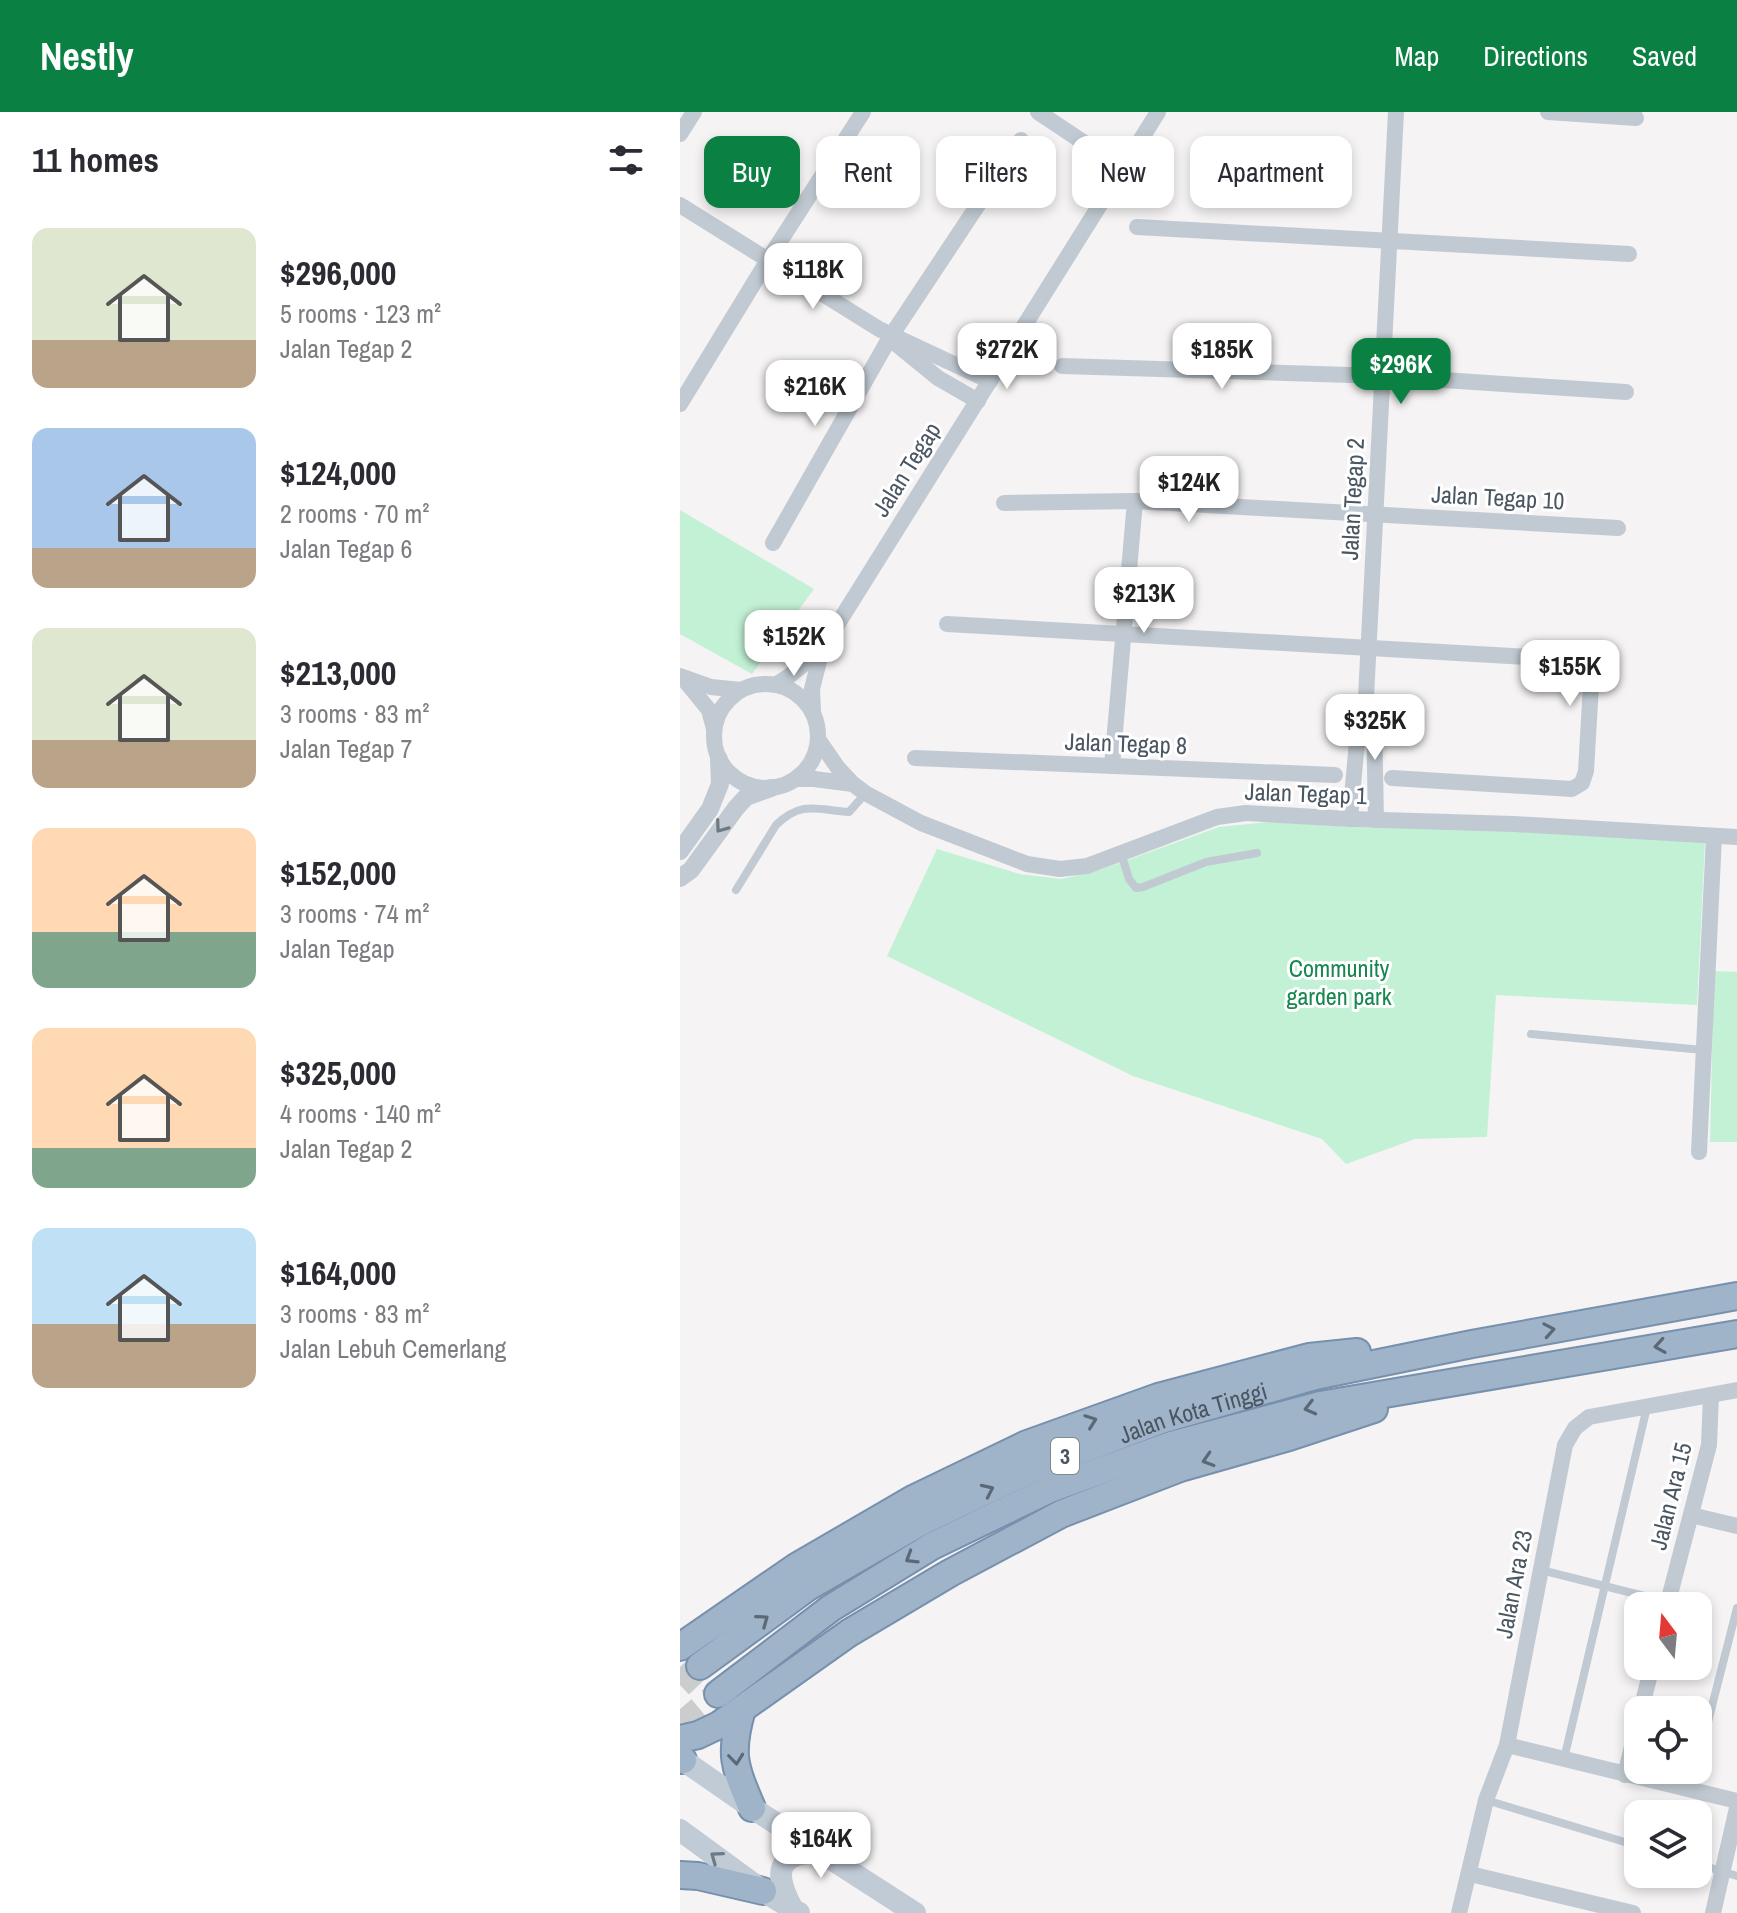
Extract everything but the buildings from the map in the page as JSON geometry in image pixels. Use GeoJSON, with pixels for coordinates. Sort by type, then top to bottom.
{"type":"FeatureCollection","features":[{"type":"Feature","properties":{"kind":"highway","name":"Jalan Kota Tinggi"},"geometry":{"type":"LineString","coordinates":[[700,1666],[808,1587],[921,1522],[1036,1467],[1161,1420],[1315,1376],[1737,1296]]}},
{"type":"Feature","properties":{"kind":"highway","name":"Jalan Kota Tinggi"},"geometry":{"type":"LineString","coordinates":[[718,1694],[831,1608],[932,1546],[1050,1489],[1171,1445],[1320,1405],[1737,1334]]}},
{"type":"Feature","properties":{"kind":"highway"},"geometry":{"type":"LineString","coordinates":[[680,1647],[809,1559],[913,1499],[1027,1444],[1158,1397],[1309,1357],[1472,1344]]}},
{"type":"Feature","properties":{"kind":"highway"},"geometry":{"type":"LineString","coordinates":[[681,1754],[698,1735],[719,1725],[862,1626],[950,1573],[1061,1514],[1180,1468],[1289,1437],[1469,1378]]}},
{"type":"Feature","properties":{"kind":"highway"},"geometry":{"type":"LineString","coordinates":[[742,1709],[735,1734],[734,1754],[737,1773],[752,1808]]}},
{"type":"Feature","properties":{"kind":"highway"},"geometry":{"type":"LineString","coordinates":[[680,1717],[697,1724],[719,1725]]}},
{"type":"Feature","properties":{"kind":"highway"},"geometry":{"type":"LineString","coordinates":[[680,1875],[698,1876],[763,1891]]}},
{"type":"Feature","properties":{"kind":"main road"},"geometry":{"type":"LineString","coordinates":[[681,1754],[752,1808],[915,1913]]}},
{"type":"Feature","properties":{"kind":"main road"},"geometry":{"type":"LineString","coordinates":[[680,1830],[763,1891],[796,1911]]}},
{"type":"Feature","properties":{"kind":"main road"},"geometry":{"type":"LineString","coordinates":[[796,1911],[781,1888],[783,1866],[803,1853],[821,1852]]}},
{"type":"Feature","properties":{"kind":"street"},"geometry":{"type":"LineString","coordinates":[[680,134],[694,112]]}},
{"type":"Feature","properties":{"kind":"street"},"geometry":{"type":"LineString","coordinates":[[680,404],[863,112]]}},
{"type":"Feature","properties":{"kind":"street"},"geometry":{"type":"LineString","coordinates":[[1038,112],[1074,136]]}},
{"type":"Feature","properties":{"kind":"street","name":"Jalan Tegap"},"geometry":{"type":"LineString","coordinates":[[1143,136],[1158,112]]}},
{"type":"Feature","properties":{"kind":"street","name":"Jalan Tegap 2"},"geometry":{"type":"LineString","coordinates":[[1350,819],[1359,719],[1366,697],[1396,112]]}},
{"type":"Feature","properties":{"kind":"street"},"geometry":{"type":"LineString","coordinates":[[1548,112],[1636,118]]}},
{"type":"Feature","properties":{"kind":"street"},"geometry":{"type":"LineString","coordinates":[[680,205],[887,334],[990,381]]}},
{"type":"Feature","properties":{"kind":"street"},"geometry":{"type":"LineString","coordinates":[[773,543],[887,334],[974,208]]}},
{"type":"Feature","properties":{"kind":"street","name":"Jalan Tegap"},"geometry":{"type":"LineString","coordinates":[[775,685],[822,649],[1097,208]]}},
{"type":"Feature","properties":{"kind":"street"},"geometry":{"type":"LineString","coordinates":[[1137,227],[1629,254]]}},
{"type":"Feature","properties":{"kind":"street"},"geometry":{"type":"LineString","coordinates":[[887,334],[938,378],[978,401]]}},
{"type":"Feature","properties":{"kind":"street"},"geometry":{"type":"LineString","coordinates":[[1062,366],[1383,376],[1626,392]]}},
{"type":"Feature","properties":{"kind":"street"},"geometry":{"type":"LineString","coordinates":[[1112,766],[1135,501]]}},
{"type":"Feature","properties":{"kind":"street","name":"Jalan Tegap 10"},"geometry":{"type":"LineString","coordinates":[[1004,503],[1135,501],[1618,528]]}},
{"type":"Feature","properties":{"kind":"street"},"geometry":{"type":"LineString","coordinates":[[947,624],[1581,660],[1592,668],[1586,771],[1582,783],[1572,789],[1392,778]]}},
{"type":"Feature","properties":{"kind":"street","name":"Jalan Tegap"},"geometry":{"type":"LineString","coordinates":[[813,712],[812,689],[822,649]]}},
{"type":"Feature","properties":{"kind":"street"},"geometry":{"type":"LineString","coordinates":[[682,677],[711,687],[741,690]]}},
{"type":"Feature","properties":{"kind":"street"},"geometry":{"type":"LineString","coordinates":[[680,851],[710,809],[720,784],[719,759],[709,710],[682,677]]}},
{"type":"Feature","properties":{"kind":"street"},"geometry":{"type":"LineString","coordinates":[[680,878],[691,870],[746,797],[784,785],[807,768],[815,754],[818,739],[818,725],[806,702],[787,688],[775,685],[758,685],[741,690],[728,700],[714,729]]}},
{"type":"Feature","properties":{"kind":"street","name":"Jalan Tegap 2"},"geometry":{"type":"LineString","coordinates":[[1366,697],[1374,719],[1376,820]]}},
{"type":"Feature","properties":{"kind":"street","name":"Jalan Tegap 1"},"geometry":{"type":"LineString","coordinates":[[818,739],[838,768],[859,788],[921,823],[1027,864],[1060,869],[1087,866],[1217,817],[1246,813],[1737,837]]}},
{"type":"Feature","properties":{"kind":"street","name":"Jalan Tegap 8"},"geometry":{"type":"LineString","coordinates":[[915,758],[1335,775]]}},
{"type":"Feature","properties":{"kind":"street"},"geometry":{"type":"LineString","coordinates":[[719,759],[732,776],[750,785],[771,788]]}},
{"type":"Feature","properties":{"kind":"street","name":"Jalan Tegap 1"},"geometry":{"type":"LineString","coordinates":[[796,779],[814,779],[859,788]]}},
{"type":"Feature","properties":{"kind":"street"},"geometry":{"type":"LineString","coordinates":[[1699,1152],[1714,836]]}},
{"type":"Feature","properties":{"kind":"street","name":"Jalan Ara 23"},"geometry":{"type":"LineString","coordinates":[[1459,1913],[1486,1800],[1507,1745],[1565,1445],[1575,1428],[1589,1417],[1737,1390]]}},
{"type":"Feature","properties":{"kind":"street","name":"Jalan Ara 15"},"geometry":{"type":"LineString","coordinates":[[1671,1592],[1709,1445],[1711,1395]]}},
{"type":"Feature","properties":{"kind":"street"},"geometry":{"type":"LineString","coordinates":[[1691,1515],[1737,1526]]}},
{"type":"Feature","properties":{"kind":"street"},"geometry":{"type":"LineString","coordinates":[[1507,1745],[1624,1775]]}},
{"type":"Feature","properties":{"kind":"street"},"geometry":{"type":"LineString","coordinates":[[1665,1784],[1737,1801]]}},
{"type":"Feature","properties":{"kind":"street"},"geometry":{"type":"LineString","coordinates":[[1713,1913],[1730,1874],[1737,1808]]}},
{"type":"Feature","properties":{"kind":"street"},"geometry":{"type":"LineString","coordinates":[[1470,1874],[1633,1913]]}},
{"type":"Feature","properties":{"kind":"lane"},"geometry":{"type":"LineString","coordinates":[[736,890],[784,817],[816,807],[849,812],[859,788]]}},
{"type":"Feature","properties":{"kind":"lane"},"geometry":{"type":"LineString","coordinates":[[1121,853],[1129,879],[1136,888],[1206,862],[1257,853]]}},
{"type":"Feature","properties":{"kind":"lane"},"geometry":{"type":"LineString","coordinates":[[1531,1034],[1703,1050]]}},
{"type":"Feature","properties":{"kind":"lane"},"geometry":{"type":"LineString","coordinates":[[1564,1760],[1647,1407]]}},
{"type":"Feature","properties":{"kind":"lane"},"geometry":{"type":"LineString","coordinates":[[1541,1570],[1627,1592]]}},
{"type":"Feature","properties":{"kind":"lane"},"geometry":{"type":"LineString","coordinates":[[1712,1706],[1737,1608]]}},
{"type":"Feature","properties":{"kind":"lane"},"geometry":{"type":"LineString","coordinates":[[1691,1790],[1692,1784]]}},
{"type":"Feature","properties":{"kind":"lane"},"geometry":{"type":"LineString","coordinates":[[1486,1800],[1624,1842]]}},
{"type":"Feature","properties":{"kind":"green space"},"geometry":{"type":"Polygon","coordinates":[[[680,510],[814,589],[752,674],[680,634],[680,510]]]}},
{"type":"Feature","properties":{"kind":"green space","name":"Community garden park"},"geometry":{"type":"Polygon","coordinates":[[[1269,822],[1367,828],[1430,826],[1705,842],[1697,1005],[1496,995],[1487,1137],[1415,1139],[1346,1164],[1322,1139],[1133,1076],[887,956],[937,849],[1020,874],[1061,879],[1094,872],[1219,827],[1269,822]]]}},
{"type":"Feature","properties":{"kind":"green space"},"geometry":{"type":"Polygon","coordinates":[[[1714,971],[1737,972],[1737,1142],[1710,1142],[1714,971]]]}},
{"type":"Feature","properties":{"kind":"tunnel"},"geometry":{"type":"LineString","coordinates":[[680,1685],[700,1666]]}},
{"type":"Feature","properties":{"kind":"tunnel"},"geometry":{"type":"LineString","coordinates":[[680,1726],[718,1694]]}}]}
